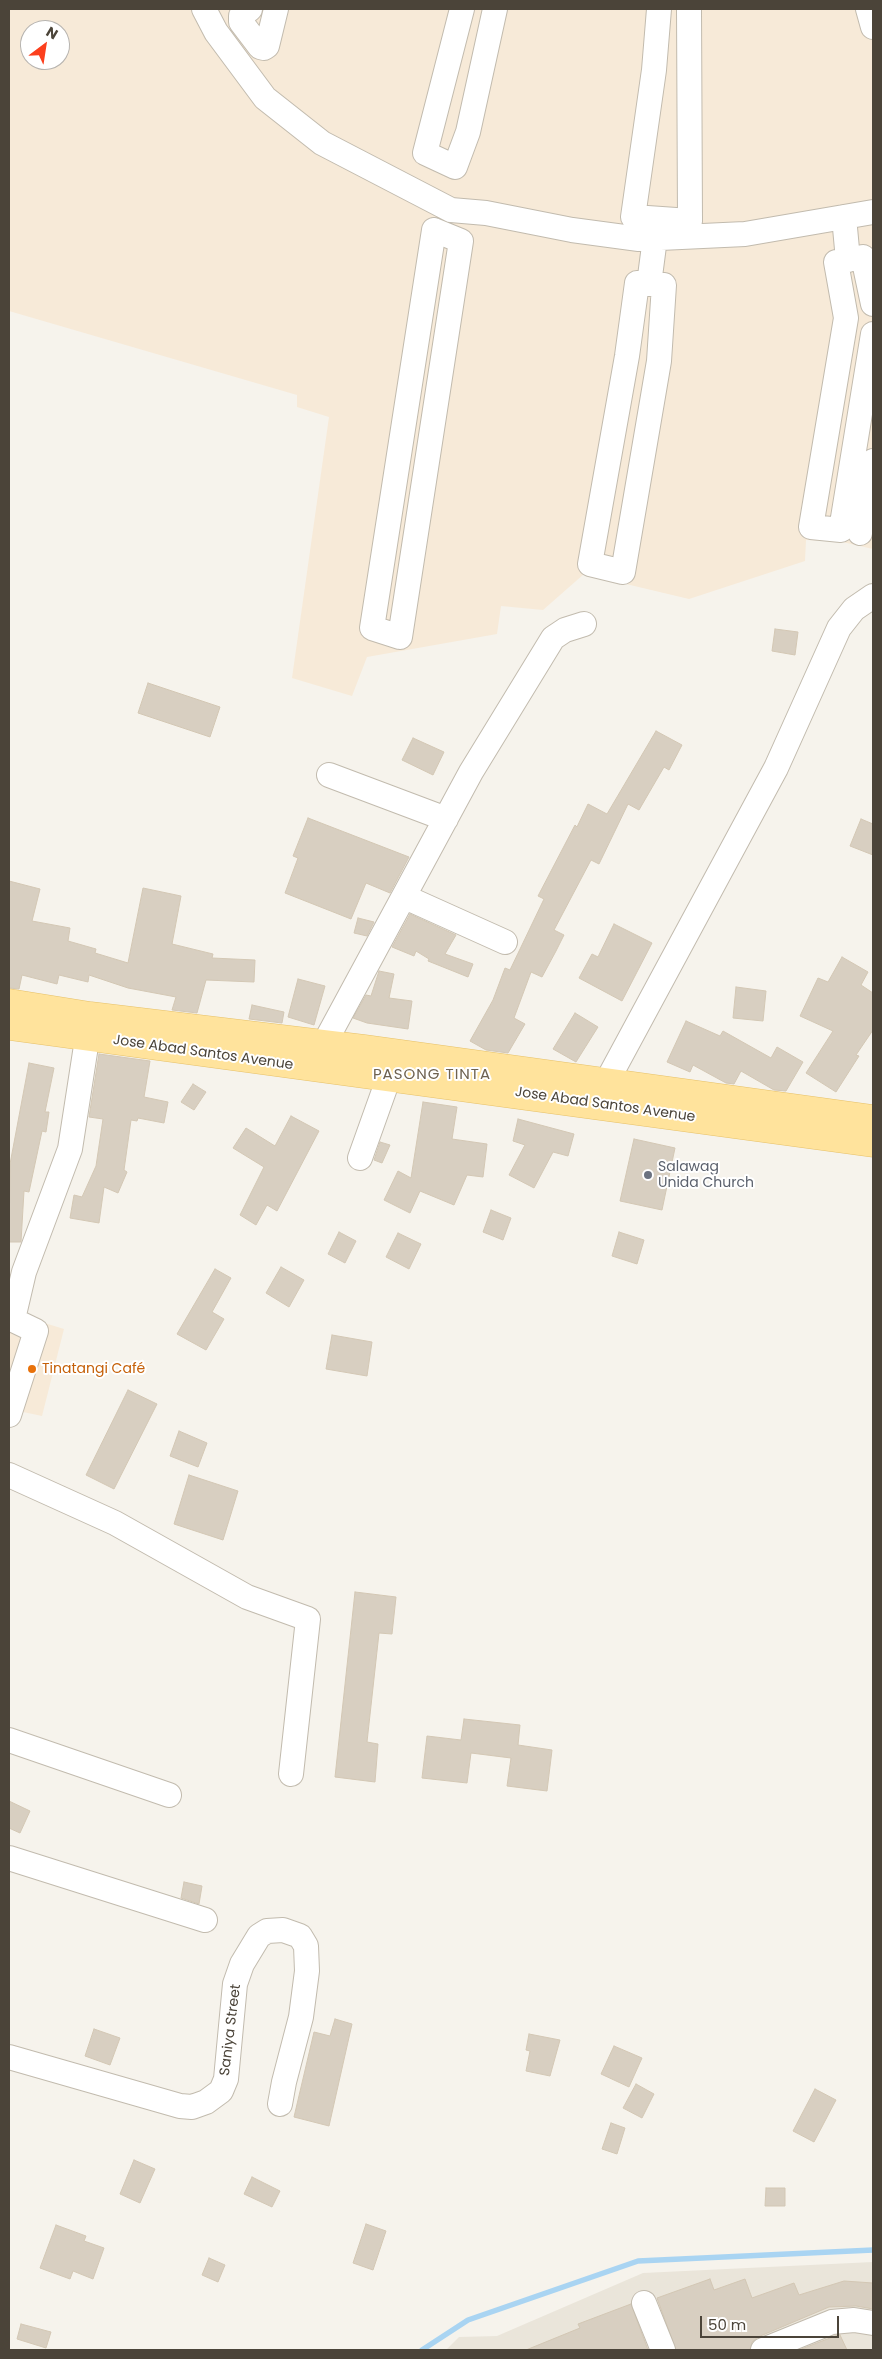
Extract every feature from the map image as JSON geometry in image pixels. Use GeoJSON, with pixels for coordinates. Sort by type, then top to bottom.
{"type":"FeatureCollection","features":[{"type":"Feature","properties":{"kind":"main road","name":"Jose Abad Santos Avenue"},"geometry":{"type":"LineString","coordinates":[[9,1004],[89,1027]]}},
{"type":"Feature","properties":{"kind":"main road","name":"Jose Abad Santos Avenue"},"geometry":{"type":"LineString","coordinates":[[9,1026],[89,1027],[394,1065],[605,1094],[873,1119]]}},
{"type":"Feature","properties":{"kind":"main road","name":"Jose Abad Santos Avenue"},"geometry":{"type":"LineString","coordinates":[[605,1094],[873,1143]]}},
{"type":"Feature","properties":{"kind":"street"},"geometry":{"type":"LineString","coordinates":[[204,9],[216,32],[265,98],[322,143],[451,210],[486,213],[572,230],[639,239],[745,234],[873,212]]}},
{"type":"Feature","properties":{"kind":"street"},"geometry":{"type":"LineString","coordinates":[[250,9],[241,16],[241,22],[260,47],[264,48],[267,46],[276,9]]}},
{"type":"Feature","properties":{"kind":"street"},"geometry":{"type":"LineString","coordinates":[[462,9],[425,154],[455,167],[468,132],[495,9]]}},
{"type":"Feature","properties":{"kind":"street"},"geometry":{"type":"LineString","coordinates":[[659,9],[654,70],[633,217],[690,221],[689,9]]}},
{"type":"Feature","properties":{"kind":"street"},"geometry":{"type":"LineString","coordinates":[[868,9],[873,26]]}},
{"type":"Feature","properties":{"kind":"street"},"geometry":{"type":"LineString","coordinates":[[447,236],[451,210]]}},
{"type":"Feature","properties":{"kind":"street"},"geometry":{"type":"LineString","coordinates":[[844,217],[848,260]]}},
{"type":"Feature","properties":{"kind":"street"},"geometry":{"type":"LineString","coordinates":[[434,230],[447,236],[461,242],[400,636],[372,628],[434,230]]}},
{"type":"Feature","properties":{"kind":"street"},"geometry":{"type":"LineString","coordinates":[[649,284],[655,238]]}},
{"type":"Feature","properties":{"kind":"street"},"geometry":{"type":"LineString","coordinates":[[873,304],[863,257],[836,262],[846,318],[811,527],[841,530],[873,334]]}},
{"type":"Feature","properties":{"kind":"street"},"geometry":{"type":"LineString","coordinates":[[637,283],[649,284],[664,285],[659,361],[623,572],[590,564],[627,356],[637,283]]}},
{"type":"Feature","properties":{"kind":"street"},"geometry":{"type":"LineString","coordinates":[[860,533],[867,478],[873,461]]}},
{"type":"Feature","properties":{"kind":"street"},"geometry":{"type":"LineString","coordinates":[[605,1094],[776,768],[839,628],[854,609],[873,596]]}},
{"type":"Feature","properties":{"kind":"street"},"geometry":{"type":"LineString","coordinates":[[321,1056],[471,772],[553,638],[565,630],[584,624]]}},
{"type":"Feature","properties":{"kind":"street"},"geometry":{"type":"LineString","coordinates":[[329,775],[446,819]]}},
{"type":"Feature","properties":{"kind":"street"},"geometry":{"type":"LineString","coordinates":[[405,897],[505,942]]}},
{"type":"Feature","properties":{"kind":"street"},"geometry":{"type":"LineString","coordinates":[[9,1415],[36,1332],[11,1319],[24,1272],[70,1149],[84,1048],[89,1027]]}},
{"type":"Feature","properties":{"kind":"street"},"geometry":{"type":"LineString","coordinates":[[360,1158],[394,1065]]}},
{"type":"Feature","properties":{"kind":"street"},"geometry":{"type":"LineString","coordinates":[[9,1475],[115,1524],[248,1597],[308,1620],[291,1774]]}},
{"type":"Feature","properties":{"kind":"street"},"geometry":{"type":"LineString","coordinates":[[9,1740],[169,1795]]}},
{"type":"Feature","properties":{"kind":"street"},"geometry":{"type":"LineString","coordinates":[[9,1858],[205,1920]]}},
{"type":"Feature","properties":{"kind":"street","name":"Saniya Street"},"geometry":{"type":"LineString","coordinates":[[9,2058],[180,2106],[192,2107],[206,2102],[221,2091],[226,2079],[236,1984],[242,1964],[259,1936],[267,1931],[283,1930],[300,1936],[306,1946],[307,1971],[301,2017],[280,2104]]}},
{"type":"Feature","properties":{"kind":"street"},"geometry":{"type":"LineString","coordinates":[[644,2303],[663,2350]]}},
{"type":"Feature","properties":{"kind":"street"},"geometry":{"type":"LineString","coordinates":[[763,2350],[832,2322],[854,2320],[873,2322]]}},
{"type":"Feature","properties":{"kind":"shaded area"},"geometry":{"type":"Polygon","coordinates":[[[9,9],[873,9],[873,549],[838,541],[806,540],[805,561],[689,599],[584,574],[543,610],[501,606],[497,634],[367,657],[352,696],[292,678],[329,417],[297,407],[297,395],[9,311],[9,9]]]}},
{"type":"Feature","properties":{"kind":"shaded area","name":"Tinatangi Café"},"geometry":{"type":"Polygon","coordinates":[[[9,1312],[64,1329],[42,1416],[9,1409],[9,1312]]]}},
{"type":"Feature","properties":{"kind":"shaded area"},"geometry":{"type":"Polygon","coordinates":[[[873,2262],[873,2350],[446,2350],[459,2337],[497,2336],[643,2273],[873,2262]]]}},
{"type":"Feature","properties":{"kind":"building"},"geometry":{"type":"Polygon","coordinates":[[[775,629],[798,632],[795,655],[772,651],[775,629]]]}},
{"type":"Feature","properties":{"kind":"building"},"geometry":{"type":"Polygon","coordinates":[[[148,683],[220,707],[210,737],[138,713],[148,683]]]}},
{"type":"Feature","properties":{"kind":"building"},"geometry":{"type":"Polygon","coordinates":[[[656,731],[682,745],[669,770],[664,767],[639,810],[628,804],[599,864],[591,860],[554,930],[564,935],[556,951],[542,977],[531,972],[514,1018],[525,1024],[508,1053],[486,1050],[470,1041],[493,1000],[505,968],[510,970],[544,899],[538,896],[575,825],[577,827],[588,804],[607,814],[656,731]]]}},
{"type":"Feature","properties":{"kind":"building"},"geometry":{"type":"Polygon","coordinates":[[[413,738],[444,752],[433,775],[402,760],[413,738]]]}},
{"type":"Feature","properties":{"kind":"building"},"geometry":{"type":"Polygon","coordinates":[[[308,818],[409,857],[390,893],[366,883],[351,919],[285,893],[298,858],[293,856],[308,818]]]}},
{"type":"Feature","properties":{"kind":"building"},"geometry":{"type":"Polygon","coordinates":[[[861,819],[873,824],[873,855],[850,846],[861,819]]]}},
{"type":"Feature","properties":{"kind":"building"},"geometry":{"type":"Polygon","coordinates":[[[9,881],[40,889],[32,921],[70,928],[68,941],[96,949],[95,953],[128,963],[143,888],[181,896],[172,944],[213,954],[212,958],[255,960],[254,982],[206,980],[197,1013],[172,1010],[176,997],[128,988],[89,975],[88,982],[59,975],[57,984],[22,975],[19,989],[9,988],[9,881]]]}},
{"type":"Feature","properties":{"kind":"building"},"geometry":{"type":"Polygon","coordinates":[[[410,914],[456,935],[445,954],[473,964],[468,977],[428,961],[429,959],[416,951],[414,956],[392,947],[410,914]]]}},
{"type":"Feature","properties":{"kind":"building"},"geometry":{"type":"Polygon","coordinates":[[[358,918],[374,922],[367,936],[354,933],[358,918]]]}},
{"type":"Feature","properties":{"kind":"building"},"geometry":{"type":"Polygon","coordinates":[[[614,924],[652,943],[622,1001],[579,978],[592,954],[598,957],[614,924]]]}},
{"type":"Feature","properties":{"kind":"building"},"geometry":{"type":"Polygon","coordinates":[[[842,957],[868,972],[861,985],[873,993],[873,1030],[856,1055],[859,1056],[836,1092],[806,1073],[833,1031],[800,1016],[818,978],[828,982],[842,957]]]}},
{"type":"Feature","properties":{"kind":"building"},"geometry":{"type":"Polygon","coordinates":[[[379,971],[394,974],[389,998],[412,1001],[408,1029],[367,1023],[353,1018],[366,995],[371,996],[379,971]]]}},
{"type":"Feature","properties":{"kind":"building"},"geometry":{"type":"Polygon","coordinates":[[[298,979],[325,986],[314,1025],[288,1017],[298,979]]]}},
{"type":"Feature","properties":{"kind":"building"},"geometry":{"type":"Polygon","coordinates":[[[736,987],[766,991],[763,1021],[733,1018],[736,987]]]}},
{"type":"Feature","properties":{"kind":"building"},"geometry":{"type":"Polygon","coordinates":[[[252,1005],[284,1012],[282,1023],[249,1019],[252,1005]]]}},
{"type":"Feature","properties":{"kind":"building"},"geometry":{"type":"Polygon","coordinates":[[[575,1013],[598,1027],[576,1062],[553,1049],[575,1013]]]}},
{"type":"Feature","properties":{"kind":"building"},"geometry":{"type":"Polygon","coordinates":[[[686,1021],[720,1036],[723,1031],[771,1058],[777,1047],[803,1062],[786,1091],[774,1090],[741,1071],[734,1084],[726,1083],[693,1065],[690,1072],[667,1062],[686,1021]]]}},
{"type":"Feature","properties":{"kind":"building"},"geometry":{"type":"Polygon","coordinates":[[[99,1054],[150,1061],[144,1097],[168,1102],[164,1123],[138,1118],[137,1121],[131,1120],[124,1170],[127,1172],[118,1193],[104,1187],[99,1223],[70,1218],[74,1195],[82,1197],[96,1166],[103,1119],[89,1117],[99,1054]]]}},
{"type":"Feature","properties":{"kind":"building"},"geometry":{"type":"Polygon","coordinates":[[[29,1063],[54,1068],[45,1112],[49,1112],[46,1132],[42,1131],[29,1192],[24,1191],[21,1242],[9,1242],[10,1164],[29,1063]]]}},
{"type":"Feature","properties":{"kind":"building"},"geometry":{"type":"Polygon","coordinates":[[[193,1084],[206,1092],[194,1110],[181,1102],[193,1084]]]}},
{"type":"Feature","properties":{"kind":"building"},"geometry":{"type":"Polygon","coordinates":[[[423,1102],[457,1107],[452,1139],[487,1144],[483,1177],[467,1175],[454,1205],[420,1191],[410,1213],[384,1200],[398,1171],[411,1178],[423,1102]]]}},
{"type":"Feature","properties":{"kind":"building"},"geometry":{"type":"Polygon","coordinates":[[[291,1116],[319,1131],[277,1211],[267,1205],[256,1225],[240,1215],[264,1167],[233,1148],[246,1128],[275,1146],[291,1116]]]}},
{"type":"Feature","properties":{"kind":"building"},"geometry":{"type":"Polygon","coordinates":[[[518,1119],[574,1134],[568,1156],[553,1152],[534,1188],[509,1175],[525,1145],[513,1141],[518,1119]]]}},
{"type":"Feature","properties":{"kind":"building","name":"Salawag Unida Church"},"geometry":{"type":"Polygon","coordinates":[[[634,1139],[675,1148],[662,1210],[620,1201],[634,1139]]]}},
{"type":"Feature","properties":{"kind":"building"},"geometry":{"type":"Polygon","coordinates":[[[380,1142],[390,1145],[382,1163],[374,1160],[380,1142]]]}},
{"type":"Feature","properties":{"kind":"building"},"geometry":{"type":"Polygon","coordinates":[[[491,1210],[511,1218],[503,1240],[483,1232],[491,1210]]]}},
{"type":"Feature","properties":{"kind":"building"},"geometry":{"type":"Polygon","coordinates":[[[339,1232],[356,1241],[345,1263],[328,1254],[339,1232]]]}},
{"type":"Feature","properties":{"kind":"building"},"geometry":{"type":"Polygon","coordinates":[[[619,1232],[644,1240],[637,1264],[612,1256],[619,1232]]]}},
{"type":"Feature","properties":{"kind":"building"},"geometry":{"type":"Polygon","coordinates":[[[398,1233],[421,1244],[409,1269],[386,1257],[398,1233]]]}},
{"type":"Feature","properties":{"kind":"building"},"geometry":{"type":"Polygon","coordinates":[[[281,1267],[304,1280],[289,1307],[266,1293],[281,1267]]]}},
{"type":"Feature","properties":{"kind":"building"},"geometry":{"type":"Polygon","coordinates":[[[215,1269],[231,1278],[212,1312],[224,1319],[206,1350],[177,1334],[215,1269]]]}},
{"type":"Feature","properties":{"kind":"building"},"geometry":{"type":"Polygon","coordinates":[[[332,1335],[372,1342],[367,1376],[326,1369],[332,1335]]]}},
{"type":"Feature","properties":{"kind":"building"},"geometry":{"type":"Polygon","coordinates":[[[128,1390],[157,1404],[114,1489],[86,1475],[128,1390]]]}},
{"type":"Feature","properties":{"kind":"building"},"geometry":{"type":"Polygon","coordinates":[[[179,1431],[207,1443],[198,1467],[170,1456],[179,1431]]]}},
{"type":"Feature","properties":{"kind":"building"},"geometry":{"type":"Polygon","coordinates":[[[189,1475],[238,1491],[223,1540],[174,1524],[189,1475]]]}},
{"type":"Feature","properties":{"kind":"building"},"geometry":{"type":"Polygon","coordinates":[[[355,1592],[396,1597],[392,1634],[379,1633],[367,1742],[378,1744],[375,1782],[335,1777],[355,1592]]]}},
{"type":"Feature","properties":{"kind":"building"},"geometry":{"type":"Polygon","coordinates":[[[464,1719],[520,1725],[518,1745],[552,1750],[547,1791],[507,1786],[511,1758],[471,1753],[467,1783],[422,1778],[427,1736],[461,1740],[464,1719]]]}},
{"type":"Feature","properties":{"kind":"building"},"geometry":{"type":"Polygon","coordinates":[[[9,1801],[30,1811],[20,1833],[9,1828],[9,1801]]]}},
{"type":"Feature","properties":{"kind":"building"},"geometry":{"type":"Polygon","coordinates":[[[184,1882],[202,1886],[199,1904],[181,1898],[184,1882]]]}},
{"type":"Feature","properties":{"kind":"building"},"geometry":{"type":"Polygon","coordinates":[[[335,2019],[352,2024],[329,2126],[294,2117],[314,2032],[330,2036],[335,2019]]]}},
{"type":"Feature","properties":{"kind":"building"},"geometry":{"type":"Polygon","coordinates":[[[94,2029],[120,2038],[110,2065],[85,2056],[94,2029]]]}},
{"type":"Feature","properties":{"kind":"building"},"geometry":{"type":"Polygon","coordinates":[[[529,2034],[560,2040],[550,2076],[526,2071],[530,2051],[526,2050],[529,2034]]]}},
{"type":"Feature","properties":{"kind":"building"},"geometry":{"type":"Polygon","coordinates":[[[614,2046],[642,2058],[629,2087],[601,2074],[614,2046]]]}},
{"type":"Feature","properties":{"kind":"building"},"geometry":{"type":"Polygon","coordinates":[[[636,2084],[654,2094],[642,2118],[623,2108],[636,2084]]]}},
{"type":"Feature","properties":{"kind":"building"},"geometry":{"type":"Polygon","coordinates":[[[815,2089],[836,2100],[814,2142],[793,2131],[815,2089]]]}},
{"type":"Feature","properties":{"kind":"building"},"geometry":{"type":"Polygon","coordinates":[[[611,2123],[625,2128],[617,2154],[602,2149],[611,2123]]]}},
{"type":"Feature","properties":{"kind":"building"},"geometry":{"type":"Polygon","coordinates":[[[134,2160],[155,2169],[140,2203],[120,2194],[134,2160]]]}},
{"type":"Feature","properties":{"kind":"building"},"geometry":{"type":"Polygon","coordinates":[[[252,2177],[280,2191],[272,2207],[244,2194],[252,2177]]]}},
{"type":"Feature","properties":{"kind":"building"},"geometry":{"type":"Polygon","coordinates":[[[766,2188],[785,2188],[785,2206],[765,2206],[766,2188]]]}},
{"type":"Feature","properties":{"kind":"building"},"geometry":{"type":"Polygon","coordinates":[[[366,2224],[386,2231],[373,2270],[353,2263],[366,2224]]]}},
{"type":"Feature","properties":{"kind":"building"},"geometry":{"type":"Polygon","coordinates":[[[56,2225],[86,2236],[84,2241],[104,2248],[93,2279],[73,2271],[70,2279],[40,2268],[56,2225]]]}},
{"type":"Feature","properties":{"kind":"building"},"geometry":{"type":"Polygon","coordinates":[[[209,2258],[225,2265],[218,2282],[202,2275],[209,2258]]]}},
{"type":"Feature","properties":{"kind":"building"},"geometry":{"type":"Polygon","coordinates":[[[710,2279],[714,2290],[745,2279],[752,2298],[794,2283],[799,2295],[844,2281],[873,2283],[873,2309],[856,2306],[829,2307],[758,2337],[752,2342],[750,2350],[676,2350],[657,2298],[710,2279]]]}},
{"type":"Feature","properties":{"kind":"building"},"geometry":{"type":"Polygon","coordinates":[[[631,2304],[648,2350],[526,2350],[580,2328],[578,2324],[631,2304]]]}},
{"type":"Feature","properties":{"kind":"building"},"geometry":{"type":"Polygon","coordinates":[[[21,2324],[51,2332],[46,2348],[17,2339],[21,2324]]]}},
{"type":"Feature","properties":{"kind":"building"},"geometry":{"type":"Polygon","coordinates":[[[840,2335],[847,2350],[799,2350],[835,2336],[840,2335]]]}},
{"type":"Feature","properties":{"kind":"waterway"},"geometry":{"type":"LineString","coordinates":[[422,2350],[468,2320],[638,2261],[873,2250]]}},
{"type":"Feature","properties":{"kind":"place","name":"Salawag Unida Church"},"geometry":{"type":"Point","coordinates":[648,1175]}},
{"type":"Feature","properties":{"kind":"place","name":"Tinatangi Café"},"geometry":{"type":"Point","coordinates":[32,1369]}},
{"type":"Feature","properties":{"kind":"district","name":"PASONG TINTA"},"geometry":{"type":"Point","coordinates":[432,1075]}}]}
